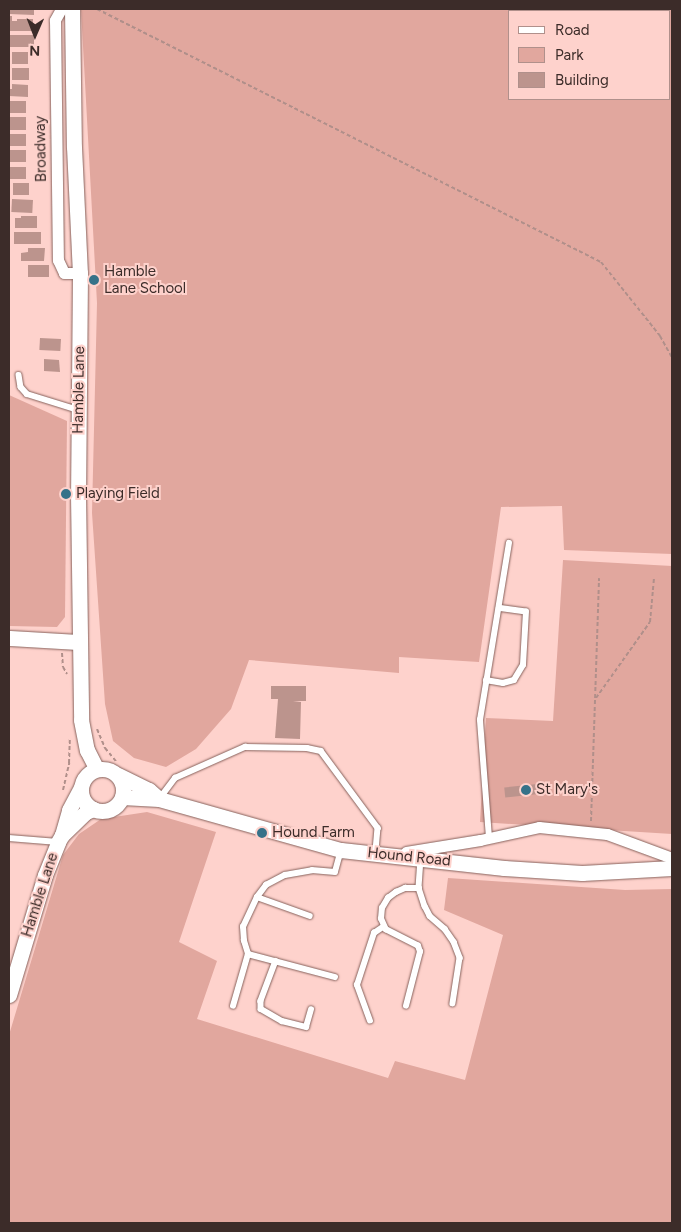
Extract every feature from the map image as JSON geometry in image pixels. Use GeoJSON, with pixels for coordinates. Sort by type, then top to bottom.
{"type":"FeatureCollection","features":[{"type":"Feature","properties":{"kind":"main road","name":"Hamble Lane"},"geometry":{"type":"LineString","coordinates":[[72,9],[74,147],[80,273],[78,410],[82,720],[87,750],[96,768]]}},
{"type":"Feature","properties":{"kind":"main road"},"geometry":{"type":"LineString","coordinates":[[9,638],[80,642]]}},
{"type":"Feature","properties":{"kind":"main road"},"geometry":{"type":"LineString","coordinates":[[60,838],[69,810],[80,789],[83,778],[96,768],[105,768],[148,790],[159,799]]}},
{"type":"Feature","properties":{"kind":"main road"},"geometry":{"type":"LineString","coordinates":[[80,789],[85,803],[97,813],[109,810],[121,803],[123,789],[118,775]]}},
{"type":"Feature","properties":{"kind":"main road","name":"Hound Road"},"geometry":{"type":"LineString","coordinates":[[121,803],[159,799],[341,850],[504,868],[582,872],[672,868]]}},
{"type":"Feature","properties":{"kind":"main road","name":"Hamble Lane"},"geometry":{"type":"LineString","coordinates":[[9,995],[45,875],[60,838],[86,812],[97,813]]}},
{"type":"Feature","properties":{"kind":"street","name":"Broadway"},"geometry":{"type":"LineString","coordinates":[[61,9],[55,20],[58,260],[64,273],[80,273]]}},
{"type":"Feature","properties":{"kind":"street"},"geometry":{"type":"LineString","coordinates":[[380,854],[426,851],[540,827],[607,834],[672,858]]}},
{"type":"Feature","properties":{"kind":"lane"},"geometry":{"type":"LineString","coordinates":[[19,375],[21,387],[26,394],[78,410]]}},
{"type":"Feature","properties":{"kind":"lane"},"geometry":{"type":"LineString","coordinates":[[489,838],[480,720],[509,543]]}},
{"type":"Feature","properties":{"kind":"lane"},"geometry":{"type":"LineString","coordinates":[[486,680],[503,683],[514,680],[523,665],[526,612],[499,608]]}},
{"type":"Feature","properties":{"kind":"lane"},"geometry":{"type":"LineString","coordinates":[[159,799],[175,778],[245,747],[321,750],[378,828],[380,854]]}},
{"type":"Feature","properties":{"kind":"lane"},"geometry":{"type":"LineString","coordinates":[[9,838],[60,838]]}},
{"type":"Feature","properties":{"kind":"lane"},"geometry":{"type":"LineString","coordinates":[[233,1006],[248,954],[244,941],[243,927],[256,897],[266,885],[285,875],[312,870],[334,872],[341,850]]}},
{"type":"Feature","properties":{"kind":"lane"},"geometry":{"type":"LineString","coordinates":[[422,858],[420,888],[430,916],[445,929],[454,942],[460,958],[453,1003]]}},
{"type":"Feature","properties":{"kind":"lane"},"geometry":{"type":"LineString","coordinates":[[406,1006],[420,952],[418,946],[390,934],[384,927],[382,908],[388,898],[405,888],[420,888]]}},
{"type":"Feature","properties":{"kind":"lane"},"geometry":{"type":"LineString","coordinates":[[256,897],[310,916]]}},
{"type":"Feature","properties":{"kind":"lane"},"geometry":{"type":"LineString","coordinates":[[370,1021],[357,985],[374,933],[384,927]]}},
{"type":"Feature","properties":{"kind":"lane"},"geometry":{"type":"LineString","coordinates":[[248,954],[334,977]]}},
{"type":"Feature","properties":{"kind":"lane"},"geometry":{"type":"LineString","coordinates":[[276,961],[261,1010],[282,1021],[306,1027],[311,1010]]}},
{"type":"Feature","properties":{"kind":"path"},"geometry":{"type":"LineString","coordinates":[[97,9],[601,262],[660,336],[672,358]]}},
{"type":"Feature","properties":{"kind":"path"},"geometry":{"type":"LineString","coordinates":[[591,831],[600,578]]}},
{"type":"Feature","properties":{"kind":"path"},"geometry":{"type":"LineString","coordinates":[[596,698],[650,622],[654,578]]}},
{"type":"Feature","properties":{"kind":"path"},"geometry":{"type":"LineString","coordinates":[[97,813],[121,803]]}},
{"type":"Feature","properties":{"kind":"green space"},"geometry":{"type":"Polygon","coordinates":[[[81,9],[672,9],[672,554],[564,550],[562,506],[501,507],[479,662],[399,657],[399,673],[249,660],[231,709],[196,749],[166,767],[134,758],[113,741],[105,704],[92,513],[97,303],[81,9]]]}},
{"type":"Feature","properties":{"kind":"green space"},"geometry":{"type":"Polygon","coordinates":[[[9,395],[67,421],[65,617],[57,627],[9,626],[9,395]]]}},
{"type":"Feature","properties":{"kind":"green space"},"geometry":{"type":"Polygon","coordinates":[[[563,560],[672,566],[672,834],[480,822],[486,718],[553,721],[563,560]]]}},
{"type":"Feature","properties":{"kind":"green space"},"geometry":{"type":"Polygon","coordinates":[[[147,812],[216,832],[179,942],[217,961],[197,1019],[388,1078],[395,1061],[465,1080],[503,935],[444,910],[448,878],[625,890],[672,889],[672,1223],[9,1223],[9,1035],[63,855],[79,834],[101,819],[147,812]]]}},
{"type":"Feature","properties":{"kind":"building"},"geometry":{"type":"Polygon","coordinates":[[[9,9],[34,9],[34,15],[9,14],[9,9]]]}},
{"type":"Feature","properties":{"kind":"building"},"geometry":{"type":"Polygon","coordinates":[[[9,16],[12,16],[12,21],[17,21],[17,19],[33,19],[33,31],[9,31],[9,16]]]}},
{"type":"Feature","properties":{"kind":"building"},"geometry":{"type":"Polygon","coordinates":[[[10,35],[34,35],[34,47],[10,47],[10,35]]]}},
{"type":"Feature","properties":{"kind":"building"},"geometry":{"type":"Polygon","coordinates":[[[12,52],[28,52],[28,64],[12,64],[12,52]]]}},
{"type":"Feature","properties":{"kind":"building"},"geometry":{"type":"Polygon","coordinates":[[[12,68],[29,68],[29,80],[12,80],[12,68]]]}},
{"type":"Feature","properties":{"kind":"building"},"geometry":{"type":"Polygon","coordinates":[[[12,84],[28,85],[28,97],[9,96],[9,89],[12,89],[12,84]]]}},
{"type":"Feature","properties":{"kind":"building"},"geometry":{"type":"Polygon","coordinates":[[[10,101],[26,101],[26,113],[10,113],[10,101]]]}},
{"type":"Feature","properties":{"kind":"building"},"geometry":{"type":"Polygon","coordinates":[[[10,117],[26,117],[26,130],[10,130],[10,117]]]}},
{"type":"Feature","properties":{"kind":"building"},"geometry":{"type":"Polygon","coordinates":[[[10,134],[26,134],[26,146],[10,146],[10,134]]]}},
{"type":"Feature","properties":{"kind":"building"},"geometry":{"type":"Polygon","coordinates":[[[9,150],[26,150],[26,162],[9,162],[9,150]]]}},
{"type":"Feature","properties":{"kind":"building"},"geometry":{"type":"Polygon","coordinates":[[[9,167],[26,167],[26,179],[9,179],[9,167]]]}},
{"type":"Feature","properties":{"kind":"building"},"geometry":{"type":"Polygon","coordinates":[[[13,183],[29,183],[29,195],[13,195],[13,183]]]}},
{"type":"Feature","properties":{"kind":"building"},"geometry":{"type":"Polygon","coordinates":[[[12,199],[33,200],[32,213],[11,212],[12,199]]]}},
{"type":"Feature","properties":{"kind":"building"},"geometry":{"type":"Polygon","coordinates":[[[21,216],[37,216],[37,228],[15,228],[15,218],[21,218],[21,216]]]}},
{"type":"Feature","properties":{"kind":"building"},"geometry":{"type":"Polygon","coordinates":[[[14,232],[41,232],[41,244],[14,244],[14,232]]]}},
{"type":"Feature","properties":{"kind":"building"},"geometry":{"type":"Polygon","coordinates":[[[28,248],[45,248],[44,261],[21,261],[21,253],[28,252],[28,248]]]}},
{"type":"Feature","properties":{"kind":"building"},"geometry":{"type":"Polygon","coordinates":[[[28,265],[49,265],[49,277],[28,277],[28,265]]]}},
{"type":"Feature","properties":{"kind":"building"},"geometry":{"type":"Polygon","coordinates":[[[40,338],[61,339],[60,351],[39,350],[40,338]]]}},
{"type":"Feature","properties":{"kind":"building"},"geometry":{"type":"Polygon","coordinates":[[[44,359],[59,360],[60,372],[44,371],[44,359]]]}},
{"type":"Feature","properties":{"kind":"building"},"geometry":{"type":"Polygon","coordinates":[[[271,686],[306,686],[306,701],[293,701],[301,702],[300,739],[275,738],[278,699],[271,699],[271,686]]]}},
{"type":"Feature","properties":{"kind":"building","name":"St Mary's"},"geometry":{"type":"Polygon","coordinates":[[[547,783],[548,793],[505,797],[504,787],[547,783]]]}},
{"type":"Feature","properties":{"kind":"place","name":"Hamble Lane School"},"geometry":{"type":"Point","coordinates":[94,280]}},
{"type":"Feature","properties":{"kind":"place","name":"Playing Field"},"geometry":{"type":"Point","coordinates":[66,494]}},
{"type":"Feature","properties":{"kind":"place","name":"St Mary's"},"geometry":{"type":"Point","coordinates":[526,790]}},
{"type":"Feature","properties":{"kind":"place","name":"Hound Farm"},"geometry":{"type":"Point","coordinates":[262,833]}}]}
